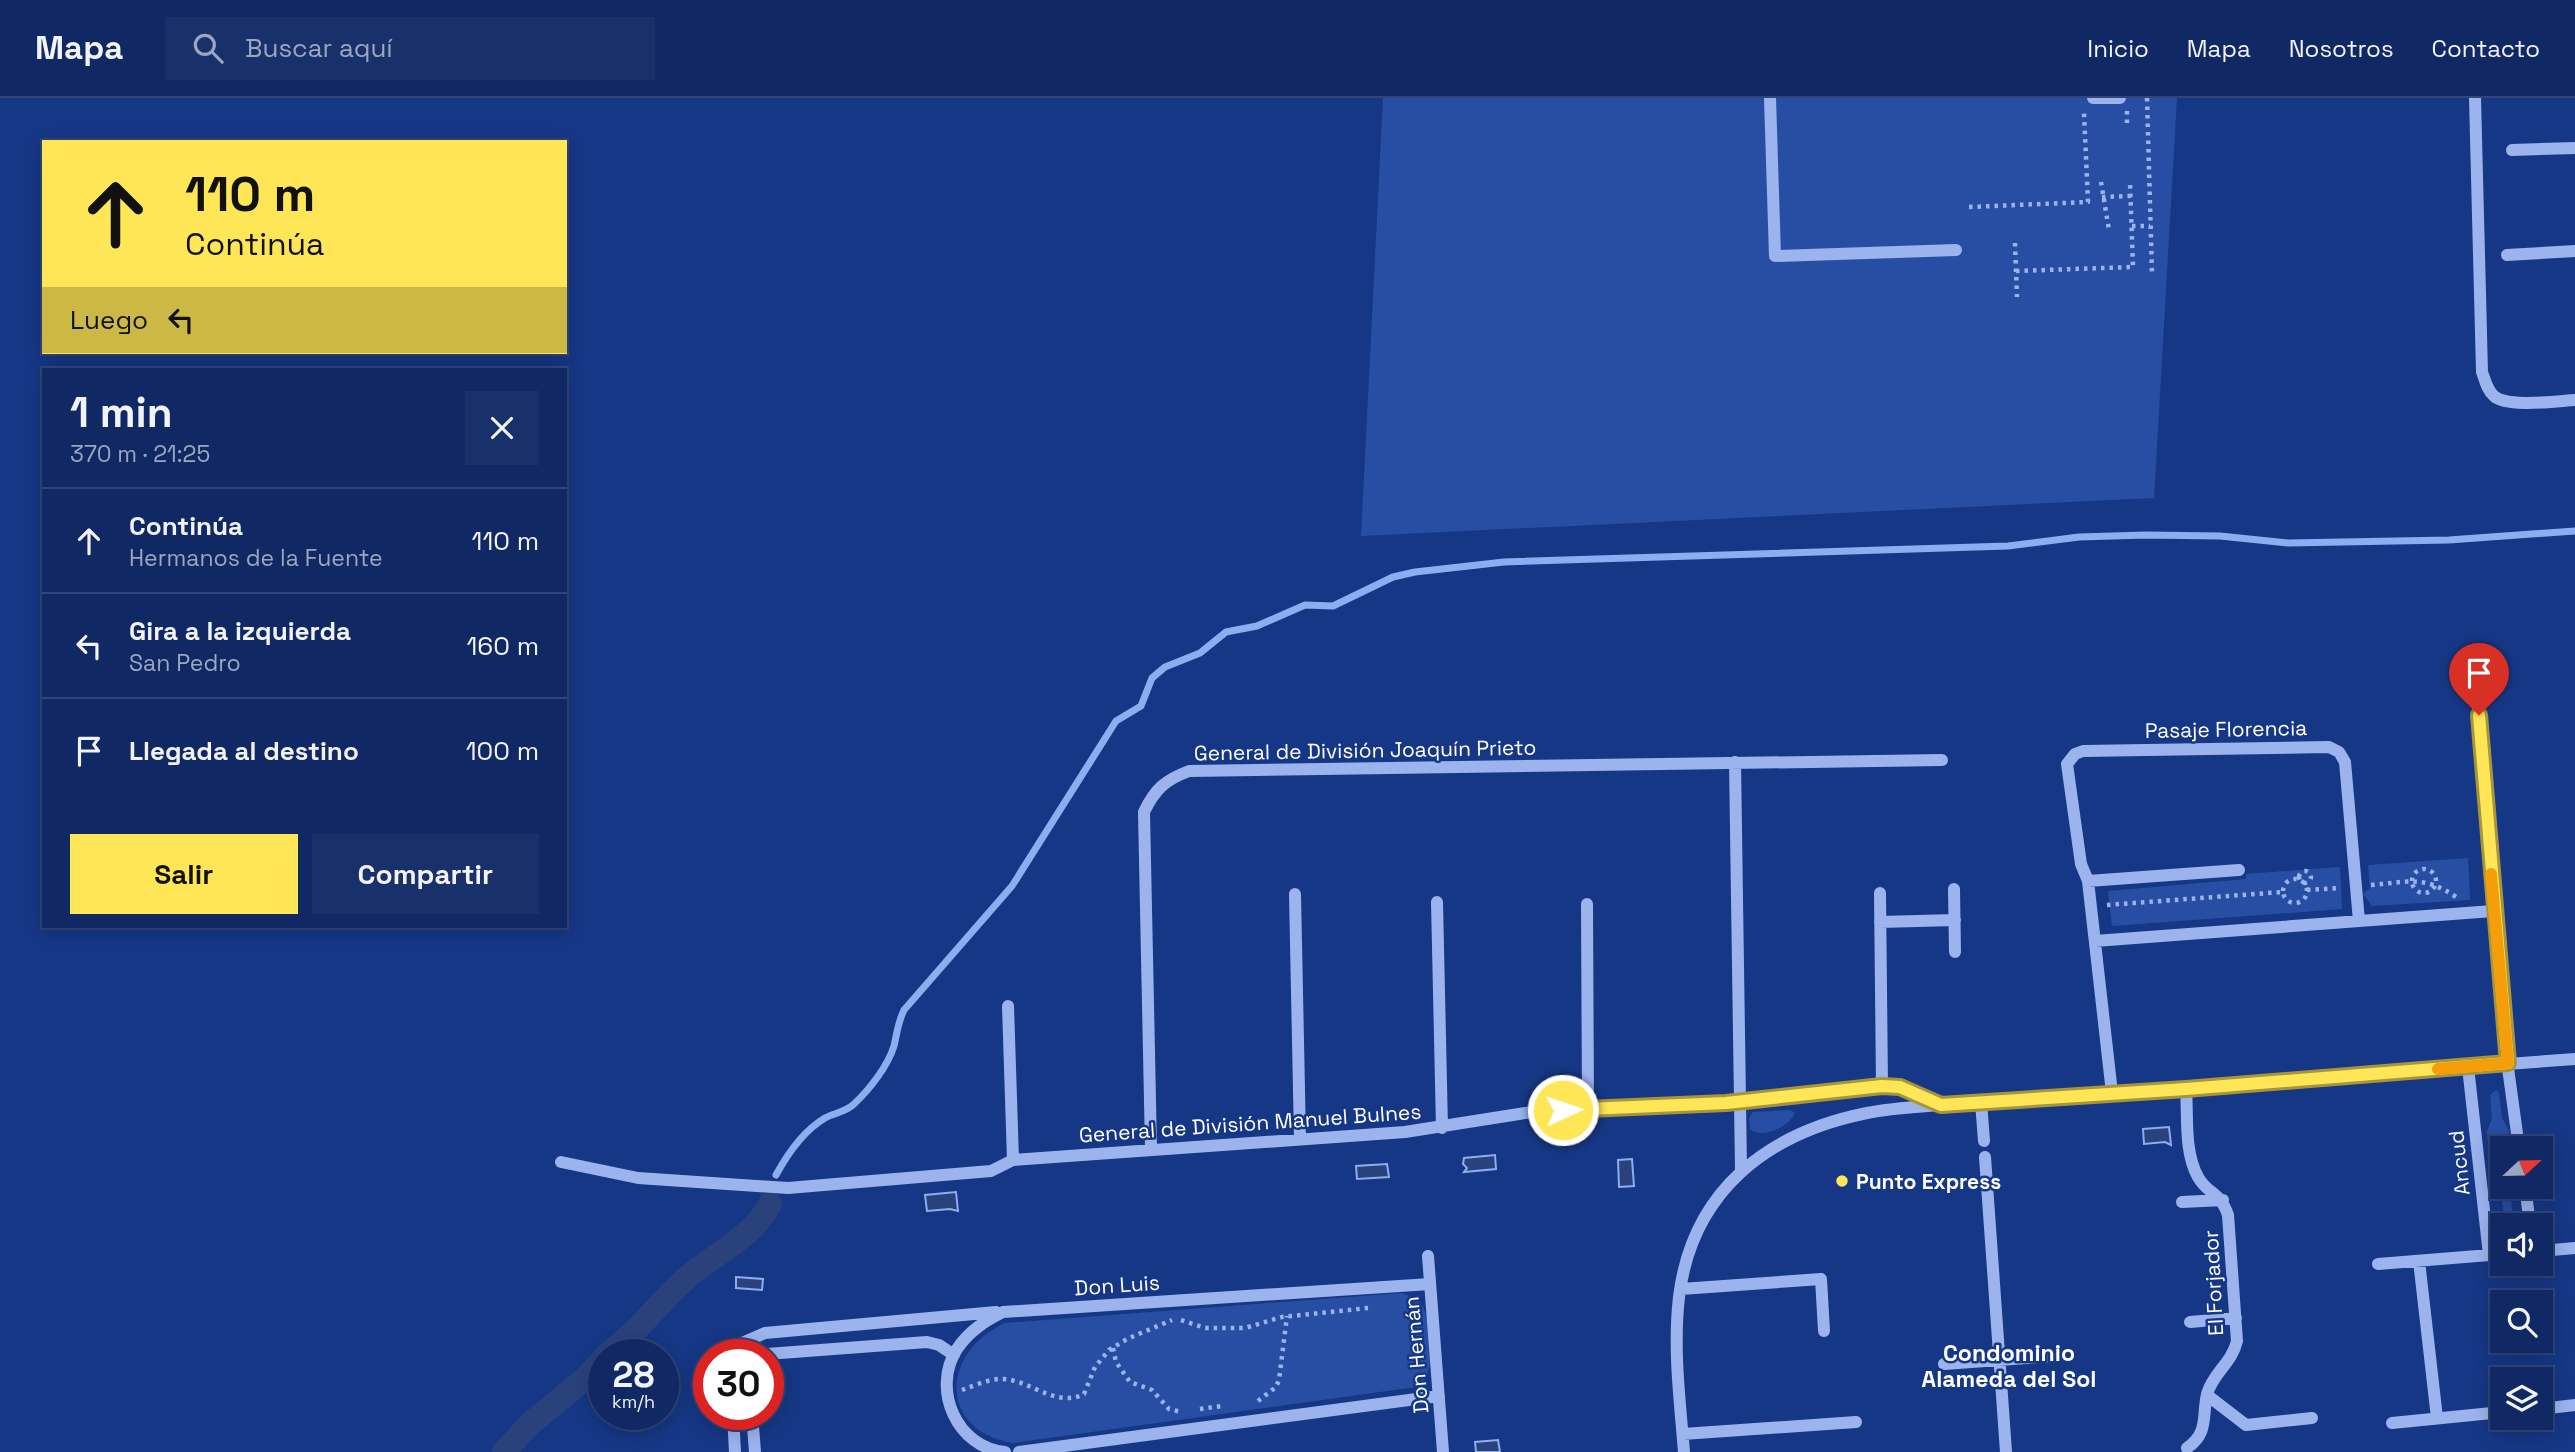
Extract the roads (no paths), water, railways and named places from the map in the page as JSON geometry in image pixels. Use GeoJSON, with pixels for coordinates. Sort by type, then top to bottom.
{"type":"FeatureCollection","features":[{"type":"Feature","properties":{"kind":"street"},"geometry":{"type":"LineString","coordinates":[[1770,98],[1775,256],[1956,250]]}},
{"type":"Feature","properties":{"kind":"street"},"geometry":{"type":"LineString","coordinates":[[2088,102],[2120,98]]}},
{"type":"Feature","properties":{"kind":"street"},"geometry":{"type":"LineString","coordinates":[[2475,98],[2482,372],[2487,387],[2494,396],[2505,402],[2575,400]]}},
{"type":"Feature","properties":{"kind":"street"},"geometry":{"type":"LineString","coordinates":[[2512,149],[2575,148]]}},
{"type":"Feature","properties":{"kind":"street"},"geometry":{"type":"LineString","coordinates":[[2507,255],[2575,251]]}},
{"type":"Feature","properties":{"kind":"street"},"geometry":{"type":"LineString","coordinates":[[2477,687],[2493,911],[2517,1136]]}},
{"type":"Feature","properties":{"kind":"street","name":"Pasaje Florencia"},"geometry":{"type":"LineString","coordinates":[[2112,1093],[2088,881],[2081,864],[2067,764],[2075,754],[2083,751],[2329,747],[2339,752],[2345,762],[2359,921]]}},
{"type":"Feature","properties":{"kind":"street","name":"General de División Joaquín Prieto"},"geometry":{"type":"LineString","coordinates":[[1151,1149],[1144,812],[1155,790],[1170,778],[1189,771],[1942,760]]}},
{"type":"Feature","properties":{"kind":"street"},"geometry":{"type":"LineString","coordinates":[[1735,762],[1741,1169]]}},
{"type":"Feature","properties":{"kind":"street"},"geometry":{"type":"LineString","coordinates":[[2088,881],[2239,870]]}},
{"type":"Feature","properties":{"kind":"street"},"geometry":{"type":"LineString","coordinates":[[1954,889],[1955,951]]}},
{"type":"Feature","properties":{"kind":"street"},"geometry":{"type":"LineString","coordinates":[[1880,893],[1882,1086]]}},
{"type":"Feature","properties":{"kind":"street"},"geometry":{"type":"LineString","coordinates":[[1296,894],[1300,1139]]}},
{"type":"Feature","properties":{"kind":"street"},"geometry":{"type":"LineString","coordinates":[[1437,902],[1442,1128]]}},
{"type":"Feature","properties":{"kind":"street"},"geometry":{"type":"LineString","coordinates":[[1587,904],[1588,1109]]}},
{"type":"Feature","properties":{"kind":"street"},"geometry":{"type":"LineString","coordinates":[[2095,942],[2493,911]]}},
{"type":"Feature","properties":{"kind":"street"},"geometry":{"type":"LineString","coordinates":[[1880,922],[1955,920]]}},
{"type":"Feature","properties":{"kind":"street"},"geometry":{"type":"LineString","coordinates":[[1008,1006],[1013,1160]]}},
{"type":"Feature","properties":{"kind":"street"},"geometry":{"type":"LineString","coordinates":[[1684,1452],[1677,1341],[1684,1266],[1704,1218],[1741,1169],[1786,1139],[1823,1125],[1868,1113],[1941,1105],[2575,1059]]}},
{"type":"Feature","properties":{"kind":"street","name":"Ancud"},"geometry":{"type":"LineString","coordinates":[[2468,1067],[2490,1215]]}},
{"type":"Feature","properties":{"kind":"street","name":"General de División Manuel Bulnes"},"geometry":{"type":"LineString","coordinates":[[561,1162],[638,1178],[788,1188],[991,1171],[1013,1160],[1442,1128],[1493,1117],[1740,1101],[1882,1086],[1900,1087],[1941,1105]]}},
{"type":"Feature","properties":{"kind":"street","name":"El Forjador"},"geometry":{"type":"LineString","coordinates":[[2186,1089],[2190,1152],[2194,1168],[2204,1185],[2223,1200],[2228,1215],[2236,1318],[2233,1356],[2214,1379],[2207,1395]]}},
{"type":"Feature","properties":{"kind":"street"},"geometry":{"type":"LineString","coordinates":[[1981,1102],[1984,1141]]}},
{"type":"Feature","properties":{"kind":"street"},"geometry":{"type":"LineString","coordinates":[[1985,1157],[2006,1452]]}},
{"type":"Feature","properties":{"kind":"street"},"geometry":{"type":"LineString","coordinates":[[2182,1202],[2223,1200]]}},
{"type":"Feature","properties":{"kind":"street"},"geometry":{"type":"LineString","coordinates":[[2553,1250],[2575,1248]]}},
{"type":"Feature","properties":{"kind":"street"},"geometry":{"type":"LineString","coordinates":[[2378,1265],[2490,1255]]}},
{"type":"Feature","properties":{"kind":"street","name":"Don Hernán"},"geometry":{"type":"LineString","coordinates":[[1428,1256],[1443,1452]]}},
{"type":"Feature","properties":{"kind":"street"},"geometry":{"type":"LineString","coordinates":[[2419,1261],[2437,1418]]}},
{"type":"Feature","properties":{"kind":"street"},"geometry":{"type":"LineString","coordinates":[[1681,1289],[1821,1279],[1824,1331]]}},
{"type":"Feature","properties":{"kind":"street","name":"Don Luis"},"geometry":{"type":"LineString","coordinates":[[954,1355],[969,1334],[1003,1312],[1430,1284]]}},
{"type":"Feature","properties":{"kind":"street"},"geometry":{"type":"LineString","coordinates":[[751,1339],[765,1333],[1003,1312]]}},
{"type":"Feature","properties":{"kind":"street"},"geometry":{"type":"LineString","coordinates":[[910,1343],[930,1318]]}},
{"type":"Feature","properties":{"kind":"street"},"geometry":{"type":"LineString","coordinates":[[2190,1322],[2236,1318]]}},
{"type":"Feature","properties":{"kind":"street"},"geometry":{"type":"LineString","coordinates":[[784,1353],[910,1343],[939,1345],[954,1355],[948,1371],[948,1389],[951,1411],[957,1424],[984,1448],[1005,1452]]}},
{"type":"Feature","properties":{"kind":"street"},"geometry":{"type":"LineString","coordinates":[[1944,1364],[2054,1356]]}},
{"type":"Feature","properties":{"kind":"street"},"geometry":{"type":"LineString","coordinates":[[2207,1395],[2246,1425],[2312,1419]]}},
{"type":"Feature","properties":{"kind":"street"},"geometry":{"type":"LineString","coordinates":[[2187,1448],[2203,1433],[2207,1418],[2207,1395]]}},
{"type":"Feature","properties":{"kind":"street"},"geometry":{"type":"LineString","coordinates":[[1018,1452],[1439,1396]]}},
{"type":"Feature","properties":{"kind":"street"},"geometry":{"type":"LineString","coordinates":[[2553,1408],[2575,1405]]}},
{"type":"Feature","properties":{"kind":"street"},"geometry":{"type":"LineString","coordinates":[[2392,1423],[2490,1413]]}},
{"type":"Feature","properties":{"kind":"street"},"geometry":{"type":"LineString","coordinates":[[1682,1434],[1856,1422]]}},
{"type":"Feature","properties":{"kind":"street"},"geometry":{"type":"LineString","coordinates":[[734,1430],[735,1452]]}},
{"type":"Feature","properties":{"kind":"street"},"geometry":{"type":"LineString","coordinates":[[753,1430],[755,1452]]}},
{"type":"Feature","properties":{"kind":"waterway"},"geometry":{"type":"LineString","coordinates":[[776,1175],[791,1151],[810,1129],[825,1118],[851,1107],[866,1092],[891,1054],[904,1010],[1012,886],[1116,721],[1141,706],[1152,678],[1165,667],[1200,653],[1226,632],[1257,626],[1305,605],[1333,606],[1393,577],[1504,562],[2008,546],[2079,537],[2146,535],[2220,536],[2288,543],[2449,540],[2575,531]]}},
{"type":"Feature","properties":{"kind":"waterway"},"geometry":{"type":"LineString","coordinates":[[625,1339],[690,1275],[755,1225],[770,1204]]}},
{"type":"Feature","properties":{"kind":"waterway"},"geometry":{"type":"LineString","coordinates":[[504,1452],[530,1424],[588,1376]]}},
{"type":"Feature","properties":{"kind":"place","name":"Punto Express"},"geometry":{"type":"Point","coordinates":[1842,1181]}},
{"type":"Feature","properties":{"kind":"district","name":"Condominio Alameda del Sol"},"geometry":{"type":"Point","coordinates":[2009,1366]}}]}
